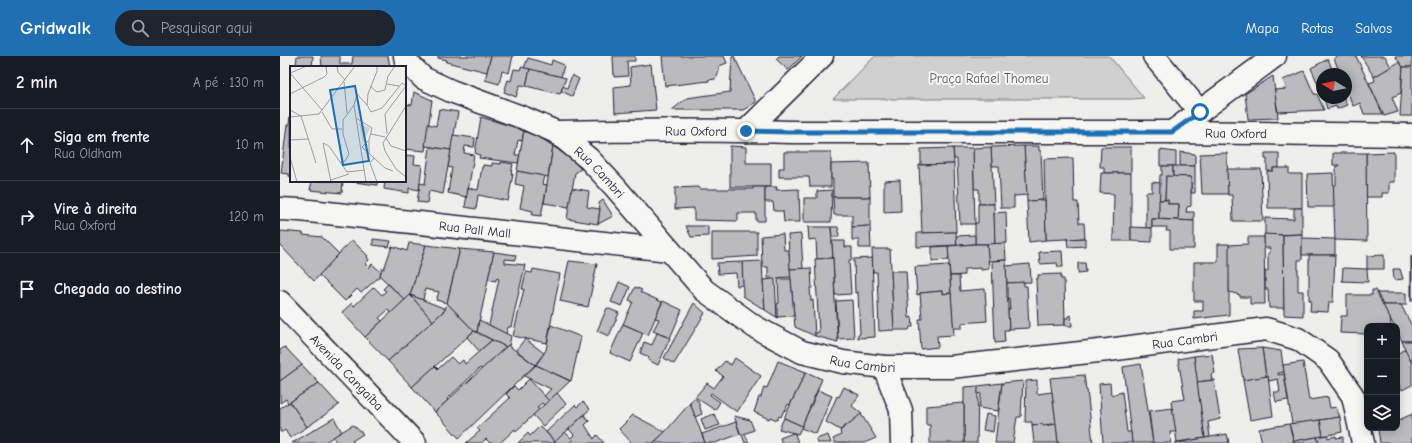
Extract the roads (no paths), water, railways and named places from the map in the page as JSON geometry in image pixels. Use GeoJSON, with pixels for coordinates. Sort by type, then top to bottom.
{"type":"FeatureCollection","features":[{"type":"Feature","properties":{"kind":"street","name":"Rua Cambri"},"geometry":{"type":"LineString","coordinates":[[405,56],[406,61],[423,78],[451,91],[524,118],[556,132],[589,159],[616,187],[704,290],[755,327],[802,352],[843,362],[884,366],[951,367],[1108,350],[1266,329],[1298,339],[1328,360],[1353,396],[1363,443]]}},
{"type":"Feature","properties":{"kind":"street"},"geometry":{"type":"LineString","coordinates":[[746,131],[822,56]]}},
{"type":"Feature","properties":{"kind":"street"},"geometry":{"type":"LineString","coordinates":[[1154,56],[1200,112]]}},
{"type":"Feature","properties":{"kind":"street"},"geometry":{"type":"LineString","coordinates":[[1172,132],[1275,56]]}},
{"type":"Feature","properties":{"kind":"street","name":"Rua Oxford"},"geometry":{"type":"LineString","coordinates":[[556,132],[644,130],[790,132],[1172,132],[1412,135]]}},
{"type":"Feature","properties":{"kind":"street","name":"Rua Pall Mall"},"geometry":{"type":"LineString","coordinates":[[280,209],[669,250]]}},
{"type":"Feature","properties":{"kind":"street","name":"Avenida Cangaíba"},"geometry":{"type":"LineString","coordinates":[[280,302],[415,443]]}},
{"type":"Feature","properties":{"kind":"street"},"geometry":{"type":"LineString","coordinates":[[884,366],[901,410],[902,443]]}},
{"type":"Feature","properties":{"kind":"park label","name":"Praça Rafael Thomeu"},"geometry":{"type":"Point","coordinates":[989,78]}}]}
